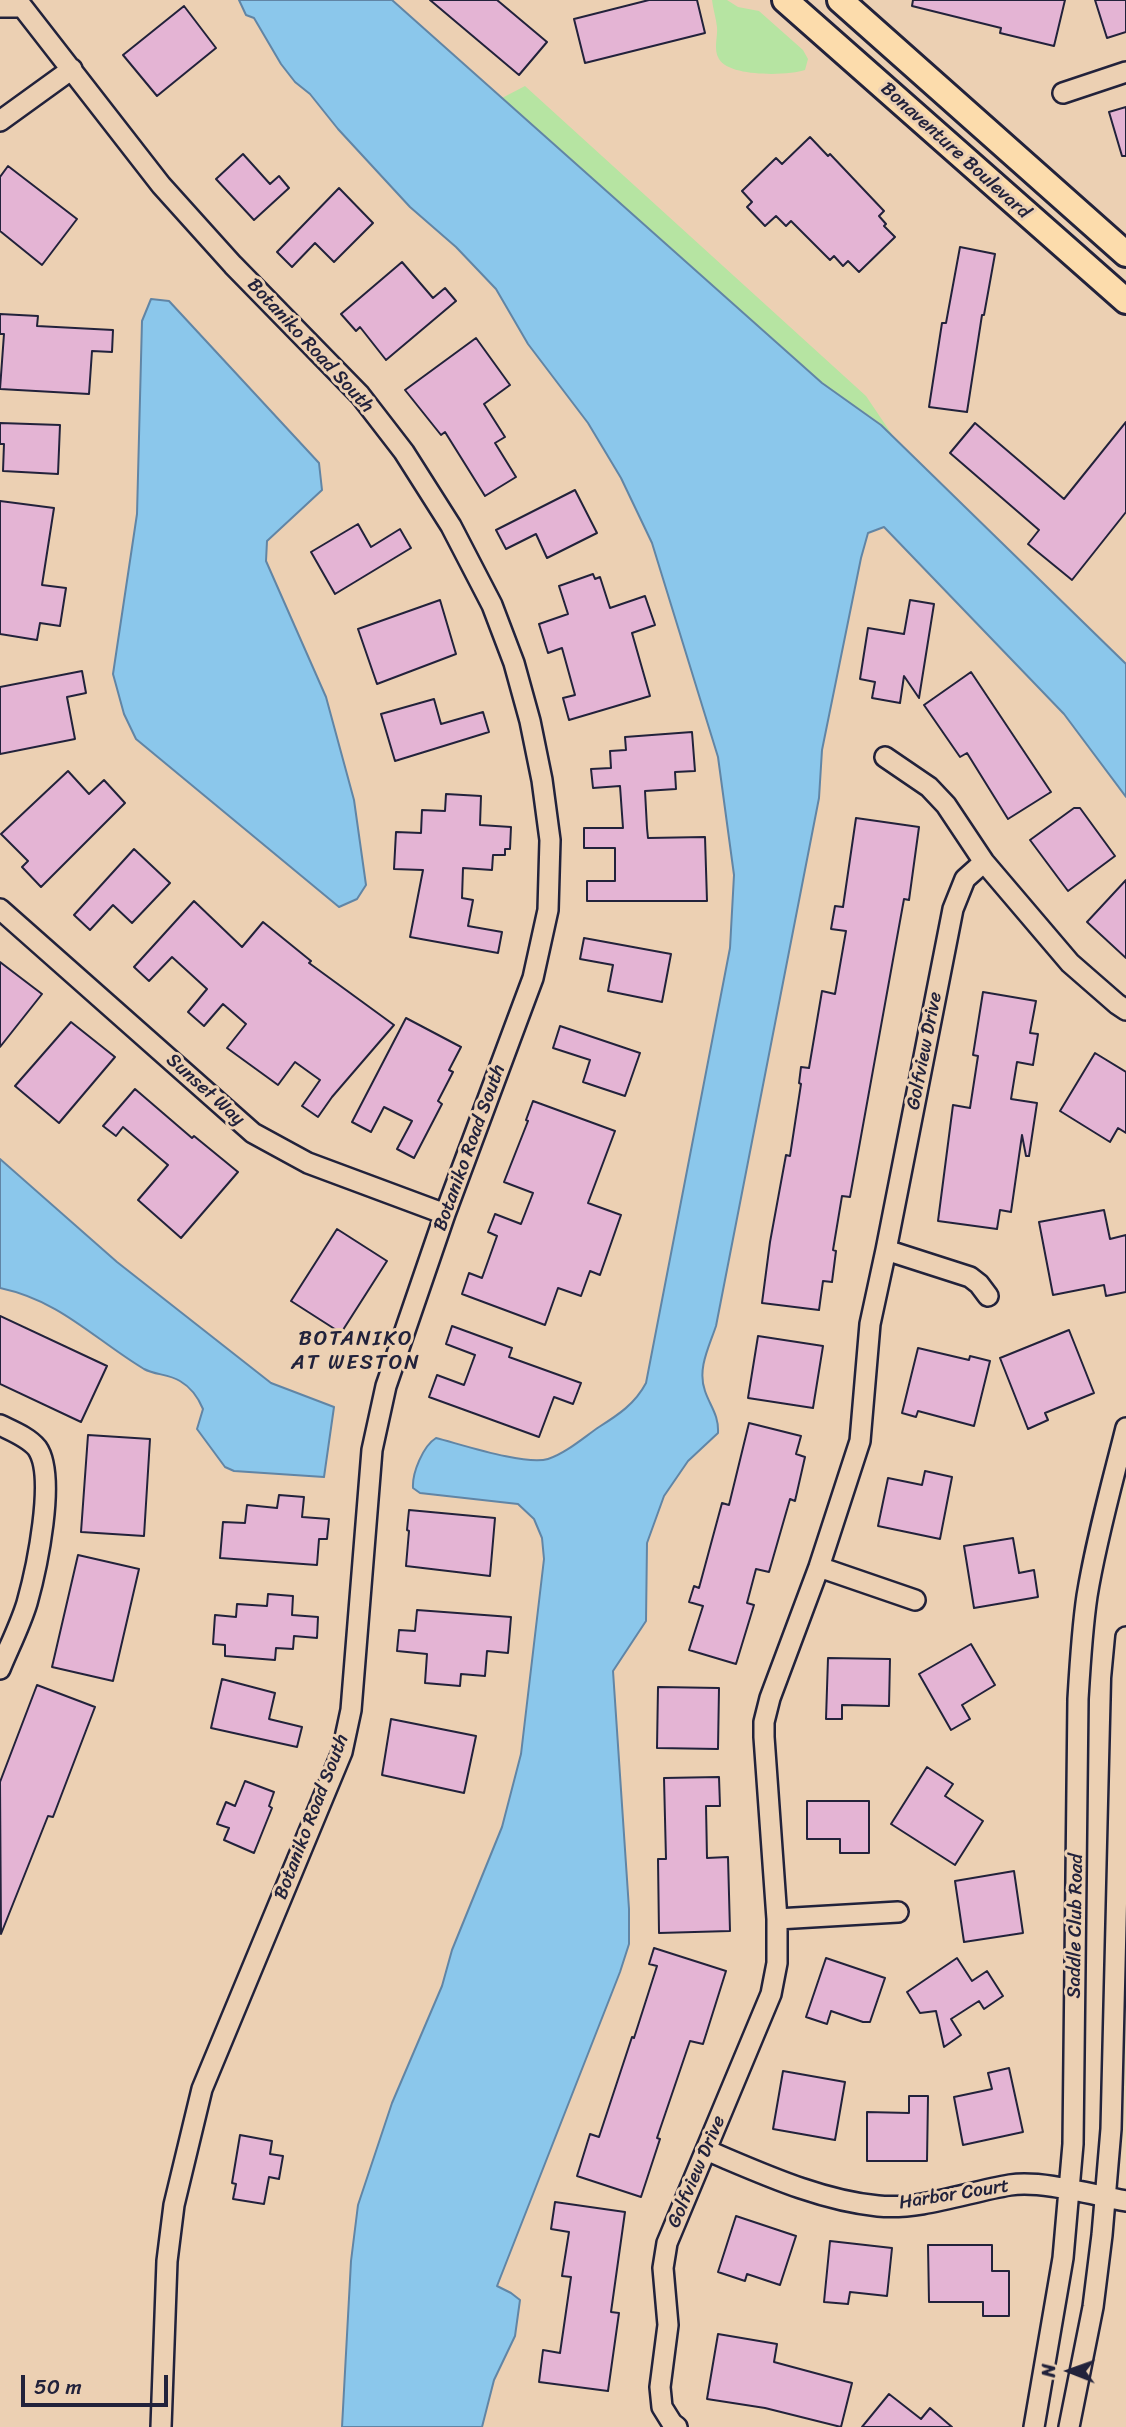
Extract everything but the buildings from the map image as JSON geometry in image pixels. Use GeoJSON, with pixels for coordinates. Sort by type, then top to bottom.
{"type":"FeatureCollection","features":[{"type":"Feature","properties":{"kind":"main road","name":"Bonaventure Boulevard"},"geometry":{"type":"LineString","coordinates":[[787,0],[1126,301]]}},
{"type":"Feature","properties":{"kind":"main road","name":"Bonaventure Boulevard"},"geometry":{"type":"LineString","coordinates":[[840,0],[1126,254]]}},
{"type":"Feature","properties":{"kind":"street","name":"Botaniko Road South"},"geometry":{"type":"LineString","coordinates":[[0,7],[19,3],[161,184],[233,265],[360,395],[404,453],[452,526],[492,605],[514,663],[530,721],[550,840],[548,911],[533,978],[445,1214],[386,1386],[372,1450],[351,1710],[341,1752],[202,2089],[174,2205],[167,2261],[161,2427]]}},
{"type":"Feature","properties":{"kind":"street"},"geometry":{"type":"LineString","coordinates":[[0,121],[72,69]]}},
{"type":"Feature","properties":{"kind":"street"},"geometry":{"type":"LineString","coordinates":[[1063,93],[1126,72]]}},
{"type":"Feature","properties":{"kind":"street"},"geometry":{"type":"LineString","coordinates":[[885,757],[929,787],[946,805],[984,862],[1070,963],[1126,1010]]}},
{"type":"Feature","properties":{"kind":"street","name":"Golfview Drive"},"geometry":{"type":"LineString","coordinates":[[672,2426],[662,2407],[660,2387],[668,2325],[663,2268],[667,2243],[771,1994],[777,1964],[777,1919],[764,1722],[860,1441],[870,1324],[953,909],[965,879],[984,862]]}},
{"type":"Feature","properties":{"kind":"street","name":"Sunset Way"},"geometry":{"type":"LineString","coordinates":[[0,909],[253,1133],[308,1164],[445,1214]]}},
{"type":"Feature","properties":{"kind":"street"},"geometry":{"type":"LineString","coordinates":[[886,1250],[970,1276],[988,1296]]}},
{"type":"Feature","properties":{"kind":"street"},"geometry":{"type":"LineString","coordinates":[[0,1425],[23,1437],[37,1449],[43,1463],[45,1480],[43,1518],[31,1585],[23,1614],[0,1669]]}},
{"type":"Feature","properties":{"kind":"street","name":"Saddle Club Road"},"geometry":{"type":"LineString","coordinates":[[1034,2427],[1063,2258],[1073,2131],[1078,1699],[1081,1648],[1096,1549],[1126,1428]]}},
{"type":"Feature","properties":{"kind":"street"},"geometry":{"type":"LineString","coordinates":[[819,1567],[915,1600]]}},
{"type":"Feature","properties":{"kind":"street"},"geometry":{"type":"LineString","coordinates":[[1069,2427],[1093,2307],[1106,2197],[1114,2070],[1122,1679],[1126,1637]]}},
{"type":"Feature","properties":{"kind":"street"},"geometry":{"type":"LineString","coordinates":[[777,1919],[898,1912]]}},
{"type":"Feature","properties":{"kind":"street","name":"Harbor Court"},"geometry":{"type":"LineString","coordinates":[[706,2150],[829,2197],[880,2206],[919,2204],[1012,2185],[1038,2185],[1126,2201]]}},
{"type":"Feature","properties":{"kind":"green space"},"geometry":{"type":"Polygon","coordinates":[[[712,0],[727,0],[738,7],[759,11],[803,50],[808,59],[805,70],[759,74],[725,65],[716,51],[717,27],[712,0]]]}},
{"type":"Feature","properties":{"kind":"green space"},"geometry":{"type":"Polygon","coordinates":[[[525,86],[866,396],[893,436],[881,424],[822,383],[502,98],[525,86]]]}},
{"type":"Feature","properties":{"kind":"water"},"geometry":{"type":"Polygon","coordinates":[[[239,0],[392,0],[822,383],[881,425],[1126,664],[1126,797],[1064,714],[884,527],[868,533],[822,750],[819,798],[716,1326],[703,1366],[703,1383],[716,1416],[718,1433],[688,1461],[664,1496],[647,1543],[646,1621],[613,1671],[629,1944],[497,2286],[520,2300],[515,2336],[494,2380],[482,2427],[342,2427],[351,2261],[358,2205],[392,2103],[442,1986],[452,1950],[502,1827],[521,1754],[544,1559],[542,1538],[534,1519],[518,1504],[420,1493],[413,1488],[413,1482],[423,1453],[436,1438],[525,1460],[548,1459],[574,1445],[619,1413],[637,1397],[646,1383],[730,948],[734,875],[718,757],[652,543],[621,478],[588,423],[528,344],[496,289],[456,247],[410,207],[338,129],[310,94],[295,82],[254,18],[246,15],[239,0]]]}},
{"type":"Feature","properties":{"kind":"water"},"geometry":{"type":"Polygon","coordinates":[[[151,299],[169,301],[319,463],[322,490],[267,541],[266,561],[326,697],[354,800],[366,885],[357,899],[339,907],[136,739],[124,714],[113,674],[137,514],[142,321],[151,299]]]}},
{"type":"Feature","properties":{"kind":"water"},"geometry":{"type":"Polygon","coordinates":[[[0,1159],[117,1262],[271,1383],[334,1407],[324,1477],[234,1471],[225,1467],[197,1429],[203,1409],[188,1387],[176,1379],[144,1369],[59,1311],[22,1294],[0,1288],[0,1159]]]}},
{"type":"Feature","properties":{"kind":"district","name":"BOTANIKO AT WESTON"},"geometry":{"type":"Point","coordinates":[356,1352]}}]}
